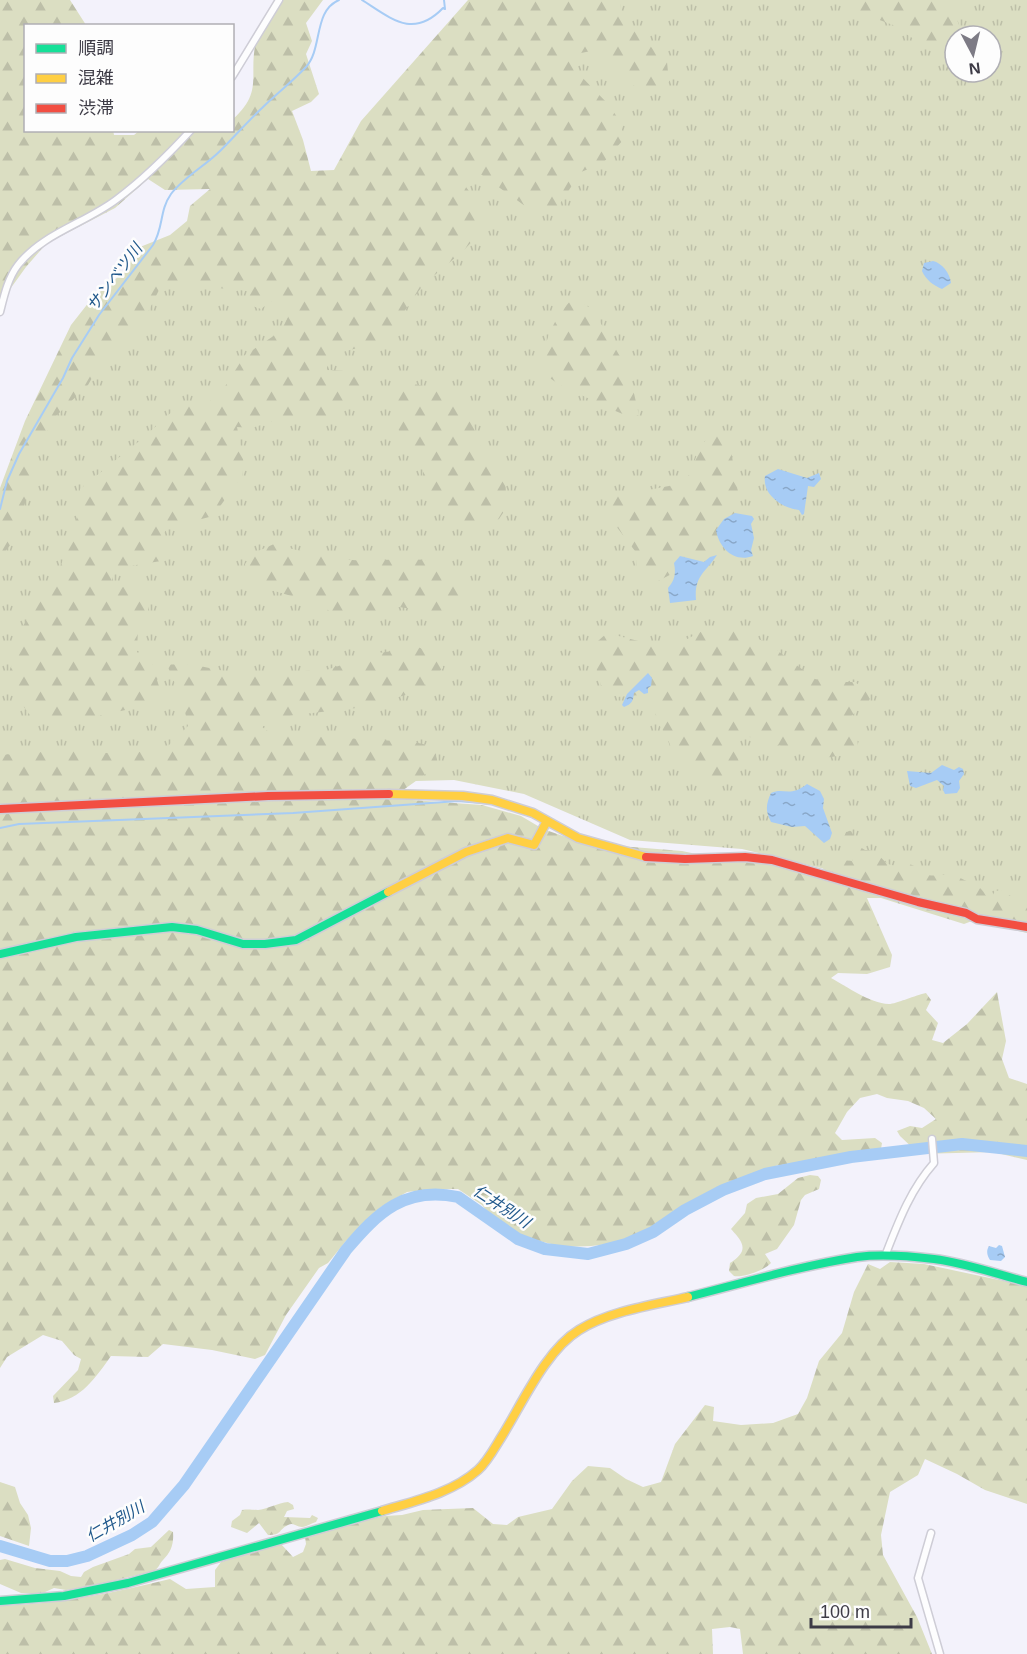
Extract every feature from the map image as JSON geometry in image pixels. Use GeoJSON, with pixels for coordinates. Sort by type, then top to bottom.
{"type":"FeatureCollection","features":[{"type":"Feature","properties":{"kind":"street"},"geometry":{"type":"LineString","coordinates":[[234,74],[279,0]]}},
{"type":"Feature","properties":{"kind":"street"},"geometry":{"type":"LineString","coordinates":[[0,312],[10,280],[18,266],[33,250],[64,229],[117,199],[157,165],[189,132]]}},
{"type":"Feature","properties":{"kind":"street"},"geometry":{"type":"LineString","coordinates":[[0,809],[249,797],[379,794],[464,796],[522,808],[578,838],[644,857],[685,859],[745,857],[772,860],[918,902],[966,913],[977,919],[1027,927]]}},
{"type":"Feature","properties":{"kind":"street"},"geometry":{"type":"LineString","coordinates":[[0,954],[76,937],[187,926],[237,943],[261,945],[296,940],[466,852],[508,838],[534,844],[547,821]]}},
{"type":"Feature","properties":{"kind":"street"},"geometry":{"type":"LineString","coordinates":[[885,1256],[903,1211],[925,1173],[934,1163],[932,1140]]}},
{"type":"Feature","properties":{"kind":"street"},"geometry":{"type":"LineString","coordinates":[[0,1601],[33,1600],[102,1588],[448,1489],[465,1480],[480,1468],[550,1357],[564,1341],[592,1323],[634,1308],[823,1263],[858,1257],[935,1259],[968,1265],[1027,1282]]}},
{"type":"Feature","properties":{"kind":"street"},"geometry":{"type":"LineString","coordinates":[[931,1533],[918,1578],[940,1654]]}},
{"type":"Feature","properties":{"kind":"green space"},"geometry":{"type":"Polygon","coordinates":[[[0,0],[70,0],[85,24],[24,24],[24,132],[113,132],[114,135],[134,135],[138,132],[234,132],[234,118],[249,100],[252,91],[254,53],[260,31],[282,0],[323,0],[306,23],[312,41],[306,54],[319,94],[311,102],[292,111],[311,171],[334,170],[361,121],[468,0],[620,0],[622,19],[667,62],[669,82],[652,95],[623,80],[591,51],[581,53],[573,60],[574,69],[609,105],[621,123],[623,140],[603,163],[581,172],[557,208],[532,211],[479,173],[467,177],[466,187],[479,205],[484,229],[463,251],[423,285],[386,337],[368,345],[332,355],[326,370],[348,371],[364,379],[352,399],[334,409],[326,421],[274,421],[252,428],[237,427],[244,464],[242,476],[213,516],[167,528],[159,542],[161,561],[130,566],[113,575],[111,586],[117,589],[134,586],[149,595],[148,613],[138,628],[137,652],[153,665],[190,664],[238,674],[326,670],[379,653],[418,647],[443,658],[443,668],[419,691],[365,707],[273,719],[262,727],[272,734],[414,742],[427,745],[436,754],[437,766],[399,793],[398,799],[482,805],[521,816],[543,829],[583,843],[682,851],[730,861],[766,861],[826,872],[822,867],[833,861],[853,861],[844,837],[846,832],[851,831],[860,847],[873,851],[891,865],[909,864],[928,875],[954,876],[979,888],[990,900],[995,891],[1003,890],[1011,896],[1025,900],[1027,902],[1027,933],[972,921],[964,924],[881,898],[867,898],[892,955],[890,967],[867,974],[838,973],[831,978],[866,998],[881,1003],[892,1004],[926,993],[931,1000],[926,1010],[938,1023],[932,1040],[943,1043],[967,1024],[997,992],[1006,1041],[1002,1059],[1009,1078],[1027,1084],[1027,1160],[993,1152],[919,1154],[897,1131],[910,1126],[922,1128],[936,1119],[924,1108],[908,1101],[877,1094],[860,1098],[847,1112],[835,1133],[842,1140],[875,1138],[882,1143],[881,1149],[775,1166],[736,1180],[705,1195],[686,1213],[644,1234],[617,1243],[563,1247],[512,1234],[482,1205],[458,1189],[407,1192],[381,1207],[346,1241],[328,1263],[319,1268],[286,1315],[265,1355],[255,1359],[212,1350],[163,1344],[148,1357],[111,1356],[80,1392],[64,1401],[54,1403],[53,1396],[78,1370],[81,1359],[74,1355],[62,1341],[43,1335],[7,1357],[0,1368],[0,755],[70,750],[103,753],[163,751],[188,726],[183,702],[167,665],[157,680],[163,699],[130,709],[51,726],[30,715],[6,684],[23,626],[57,574],[76,530],[80,489],[176,408],[208,403],[224,388],[245,355],[272,337],[283,327],[288,317],[283,309],[271,301],[261,309],[250,305],[248,291],[176,281],[160,288],[140,328],[109,348],[88,385],[56,416],[34,454],[32,481],[17,528],[11,544],[0,558],[0,488],[25,421],[71,325],[93,297],[128,269],[135,249],[170,235],[187,221],[190,206],[210,189],[165,190],[148,179],[115,208],[46,244],[0,303],[0,0]]]}},
{"type":"Feature","properties":{"kind":"green space"},"geometry":{"type":"Polygon","coordinates":[[[586,0],[1027,0],[1027,918],[742,849],[630,840],[524,794],[454,780],[0,792],[0,531],[27,452],[150,293],[188,262],[313,283],[586,0]]]}},
{"type":"Feature","properties":{"kind":"green space"},"geometry":{"type":"Polygon","coordinates":[[[834,0],[950,0],[959,24],[943,24],[943,53],[936,54],[893,25],[850,9],[834,0]]]}},
{"type":"Feature","properties":{"kind":"green space"},"geometry":{"type":"Polygon","coordinates":[[[574,297],[593,310],[629,372],[639,415],[630,417],[613,410],[560,385],[541,372],[544,350],[550,332],[560,314],[574,297]]]}},
{"type":"Feature","properties":{"kind":"green space"},"geometry":{"type":"Polygon","coordinates":[[[409,383],[443,390],[468,408],[482,450],[500,468],[505,479],[507,507],[499,519],[482,526],[457,527],[430,504],[423,479],[423,470],[396,426],[389,402],[396,388],[409,383]]]}},
{"type":"Feature","properties":{"kind":"green space"},"geometry":{"type":"Polygon","coordinates":[[[715,429],[730,445],[744,527],[722,548],[658,581],[645,581],[638,574],[635,551],[613,522],[607,504],[614,494],[633,493],[679,484],[689,475],[700,447],[715,429]]]}},
{"type":"Feature","properties":{"kind":"green space"},"geometry":{"type":"Polygon","coordinates":[[[274,544],[342,559],[368,561],[409,559],[435,563],[463,579],[465,593],[451,610],[433,612],[399,607],[356,615],[333,613],[315,603],[261,587],[248,577],[245,564],[256,552],[274,544]]]}},
{"type":"Feature","properties":{"kind":"green space"},"geometry":{"type":"Polygon","coordinates":[[[725,627],[766,642],[815,679],[828,682],[855,682],[869,693],[870,699],[848,719],[849,727],[857,735],[858,747],[853,754],[823,758],[750,737],[741,738],[737,747],[740,772],[730,784],[721,783],[704,776],[671,748],[658,723],[652,702],[640,695],[617,697],[601,685],[590,648],[607,633],[650,644],[674,646],[706,629],[725,627]]]}},
{"type":"Feature","properties":{"kind":"green space"},"geometry":{"type":"Polygon","coordinates":[[[818,1176],[821,1180],[819,1189],[805,1195],[801,1200],[794,1225],[777,1249],[765,1254],[771,1263],[754,1273],[734,1276],[729,1271],[730,1263],[740,1255],[743,1247],[731,1229],[745,1213],[747,1204],[756,1198],[778,1194],[798,1178],[818,1176]]]}},
{"type":"Feature","properties":{"kind":"green space"},"geometry":{"type":"Polygon","coordinates":[[[890,1262],[924,1264],[1027,1286],[1027,1504],[985,1490],[925,1459],[918,1475],[890,1492],[881,1535],[883,1555],[917,1617],[932,1654],[743,1654],[740,1629],[730,1627],[712,1629],[713,1654],[0,1654],[0,1606],[86,1597],[170,1579],[186,1589],[215,1587],[215,1570],[221,1562],[281,1544],[293,1557],[303,1552],[306,1544],[305,1537],[324,1530],[385,1516],[423,1510],[473,1508],[493,1524],[507,1525],[518,1517],[552,1509],[572,1481],[588,1466],[610,1468],[643,1487],[661,1482],[675,1444],[705,1405],[714,1407],[713,1421],[741,1425],[773,1423],[798,1414],[807,1398],[819,1361],[842,1333],[854,1292],[868,1264],[880,1269],[890,1262]]]}},
{"type":"Feature","properties":{"kind":"green space"},"geometry":{"type":"Polygon","coordinates":[[[0,1482],[15,1487],[20,1503],[28,1515],[31,1528],[29,1546],[0,1536],[0,1482]]]}},
{"type":"Feature","properties":{"kind":"green space"},"geometry":{"type":"Polygon","coordinates":[[[288,1502],[293,1505],[294,1509],[287,1511],[284,1517],[310,1518],[312,1515],[318,1518],[316,1522],[302,1527],[290,1524],[272,1535],[268,1535],[259,1523],[247,1533],[231,1527],[232,1521],[240,1515],[242,1510],[258,1510],[288,1502]]]}},
{"type":"Feature","properties":{"kind":"green space"},"geometry":{"type":"Polygon","coordinates":[[[169,1530],[173,1532],[171,1547],[154,1571],[91,1586],[66,1590],[54,1588],[43,1593],[21,1593],[0,1584],[0,1560],[5,1559],[35,1568],[60,1571],[81,1577],[84,1572],[93,1567],[129,1554],[135,1549],[151,1547],[169,1530]]]}},
{"type":"Feature","properties":{"kind":"water"},"geometry":{"type":"Polygon","coordinates":[[[933,261],[942,266],[950,279],[951,283],[942,289],[930,282],[922,271],[924,263],[933,261]]]}},
{"type":"Feature","properties":{"kind":"water"},"geometry":{"type":"Polygon","coordinates":[[[778,469],[807,478],[819,473],[821,479],[814,487],[808,486],[804,514],[787,507],[770,495],[765,476],[778,469]]]}},
{"type":"Feature","properties":{"kind":"water"},"geometry":{"type":"Polygon","coordinates":[[[735,513],[752,516],[754,519],[751,524],[754,538],[751,550],[753,556],[746,558],[734,556],[720,543],[716,530],[724,519],[735,513]]]}},
{"type":"Feature","properties":{"kind":"water"},"geometry":{"type":"Polygon","coordinates":[[[717,555],[701,575],[697,585],[696,600],[670,603],[668,588],[674,576],[674,563],[680,556],[704,562],[717,555]]]}},
{"type":"Feature","properties":{"kind":"water"},"geometry":{"type":"Polygon","coordinates":[[[648,673],[652,678],[648,693],[644,694],[639,690],[634,693],[633,700],[624,707],[622,705],[627,694],[648,673]]]}},
{"type":"Feature","properties":{"kind":"water"},"geometry":{"type":"Polygon","coordinates":[[[942,765],[954,770],[959,767],[963,769],[964,774],[959,781],[960,788],[957,793],[945,794],[944,786],[937,780],[916,788],[910,786],[907,771],[931,773],[942,765]]]}},
{"type":"Feature","properties":{"kind":"water"},"geometry":{"type":"Polygon","coordinates":[[[807,784],[820,791],[824,799],[823,808],[832,833],[830,839],[824,843],[805,826],[792,827],[771,822],[767,811],[771,793],[796,790],[807,784]]]}},
{"type":"Feature","properties":{"kind":"water"},"geometry":{"type":"Polygon","coordinates":[[[999,1245],[1002,1246],[1005,1257],[1001,1261],[990,1260],[987,1253],[989,1246],[996,1248],[999,1245]]]}},
{"type":"Feature","properties":{"kind":"waterway","name":"サンベツ川"},"geometry":{"type":"LineString","coordinates":[[0,509],[7,481],[19,454],[72,358],[99,315],[153,245],[159,232],[167,200],[182,182],[220,151],[256,113],[306,67],[315,50],[325,12],[339,0]]}},
{"type":"Feature","properties":{"kind":"waterway","name":"サンベツ川"},"geometry":{"type":"LineString","coordinates":[[362,0],[393,19],[412,24],[422,22],[443,8],[445,9],[444,0]]}},
{"type":"Feature","properties":{"kind":"waterway"},"geometry":{"type":"LineString","coordinates":[[0,828],[19,824],[293,813],[458,801],[493,804]]}},
{"type":"Feature","properties":{"kind":"waterway","name":"仁井別川"},"geometry":{"type":"LineString","coordinates":[[0,1546],[50,1561],[67,1561],[87,1556],[132,1535],[152,1522],[184,1485],[346,1250],[382,1214],[408,1199],[423,1195],[458,1197],[518,1239],[545,1249],[588,1254],[626,1244],[653,1232],[685,1210],[723,1190],[765,1174],[851,1157],[962,1144],[1027,1151]]}},
{"type":"Feature","properties":{"kind":"traffic: fast"},"geometry":{"type":"LineString","coordinates":[[0,954],[76,937],[172,927],[197,930],[243,944],[296,940],[388,892]]}},
{"type":"Feature","properties":{"kind":"traffic: fast"},"geometry":{"type":"LineString","coordinates":[[688,1297],[814,1265],[876,1256],[905,1256],[946,1261],[1027,1282]]}},
{"type":"Feature","properties":{"kind":"traffic: fast"},"geometry":{"type":"LineString","coordinates":[[0,1601],[64,1596],[128,1583],[382,1511]]}},
{"type":"Feature","properties":{"kind":"traffic: slow"},"geometry":{"type":"LineString","coordinates":[[389,794],[463,796],[492,800],[533,813],[578,838],[646,857]]}},
{"type":"Feature","properties":{"kind":"traffic: slow"},"geometry":{"type":"LineString","coordinates":[[388,892],[466,852],[508,838],[534,845],[547,821]]}},
{"type":"Feature","properties":{"kind":"traffic: slow"},"geometry":{"type":"LineString","coordinates":[[382,1511],[420,1500],[457,1485],[478,1470],[491,1454],[545,1364],[556,1350],[579,1330],[617,1313],[688,1297]]}},
{"type":"Feature","properties":{"kind":"traffic: jam"},"geometry":{"type":"LineString","coordinates":[[0,809],[268,796],[389,794]]}},
{"type":"Feature","properties":{"kind":"traffic: jam"},"geometry":{"type":"LineString","coordinates":[[646,857],[685,859],[745,857],[772,860],[918,902],[966,913],[977,919],[1027,927]]}}]}
